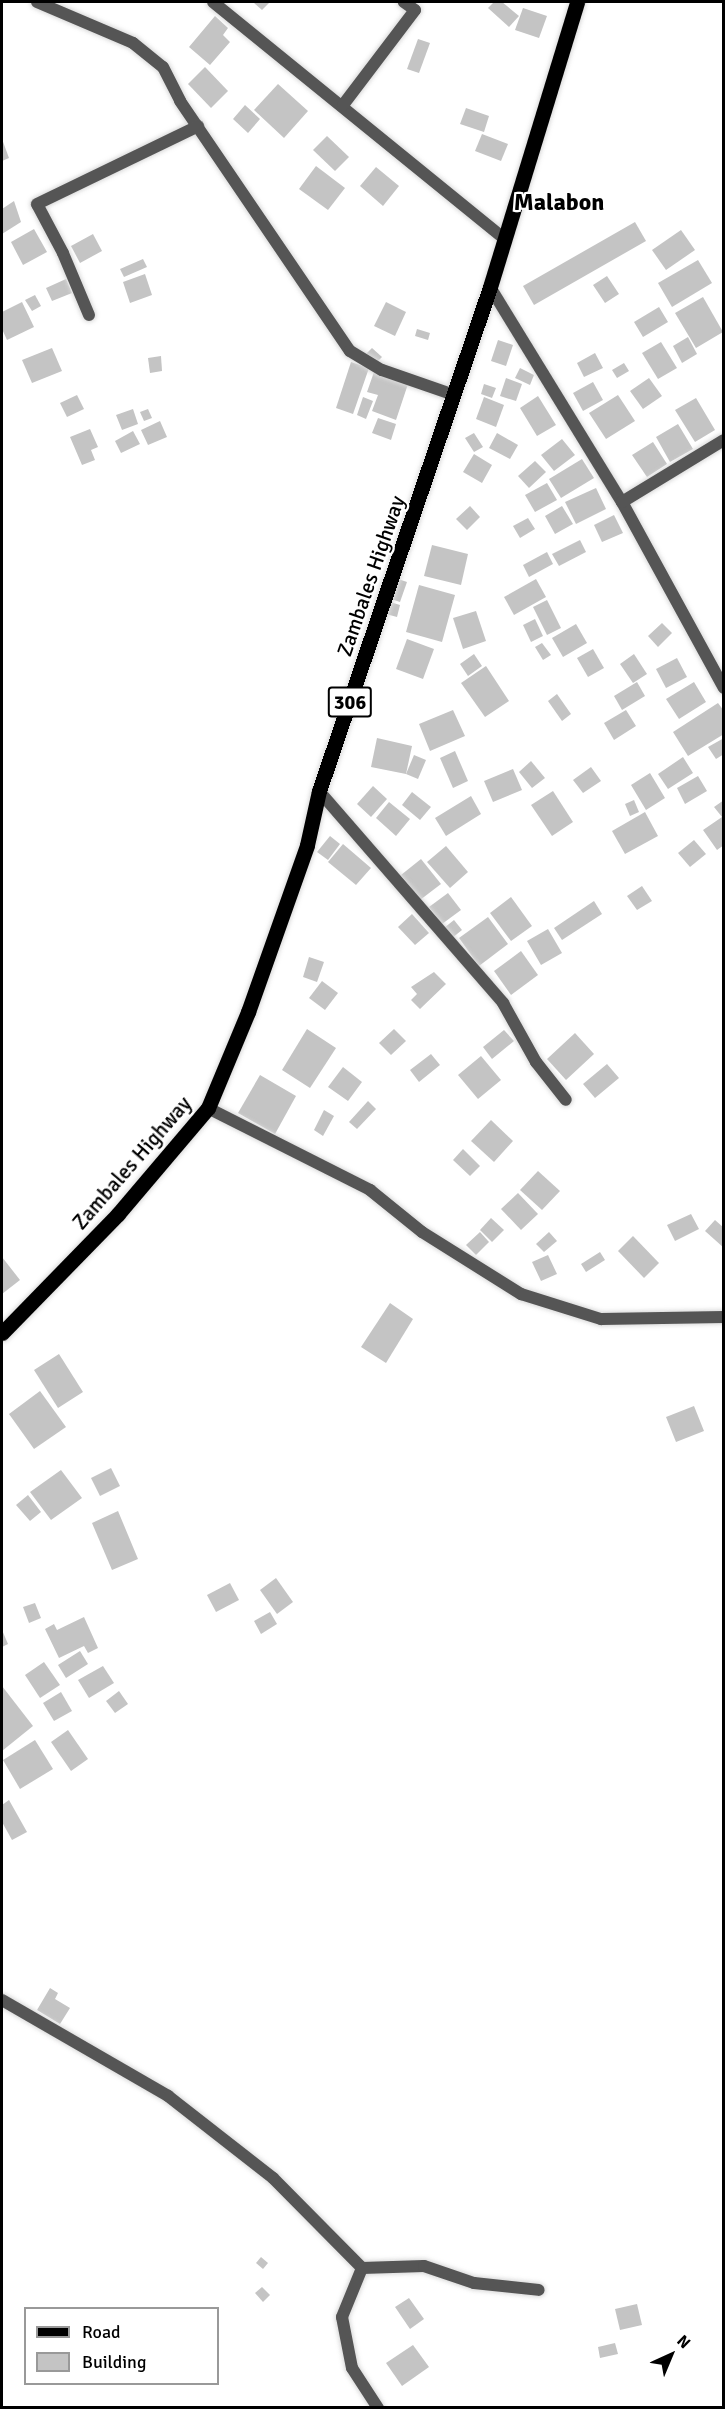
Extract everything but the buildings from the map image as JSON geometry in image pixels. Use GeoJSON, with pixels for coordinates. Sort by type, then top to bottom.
{"type":"FeatureCollection","features":[{"type":"Feature","properties":{"kind":"main road","name":"Zambales Highway"},"geometry":{"type":"LineString","coordinates":[[2,1333],[118,1214],[208,1108],[248,1012],[307,845],[319,791],[490,287],[577,2]]}},
{"type":"Feature","properties":{"kind":"street"},"geometry":{"type":"LineString","coordinates":[[37,2],[133,43],[163,67],[198,126],[350,351],[382,370],[454,395]]}},
{"type":"Feature","properties":{"kind":"street"},"geometry":{"type":"LineString","coordinates":[[213,2],[505,238]]}},
{"type":"Feature","properties":{"kind":"street"},"geometry":{"type":"LineString","coordinates":[[343,105],[415,10],[404,2]]}},
{"type":"Feature","properties":{"kind":"street"},"geometry":{"type":"LineString","coordinates":[[89,315],[63,253],[37,204],[198,126]]}},
{"type":"Feature","properties":{"kind":"street"},"geometry":{"type":"LineString","coordinates":[[490,287],[622,502],[723,688]]}},
{"type":"Feature","properties":{"kind":"street"},"geometry":{"type":"LineString","coordinates":[[622,502],[723,440]]}},
{"type":"Feature","properties":{"kind":"street"},"geometry":{"type":"LineString","coordinates":[[319,791],[504,1003],[536,1062],[566,1100]]}},
{"type":"Feature","properties":{"kind":"street"},"geometry":{"type":"LineString","coordinates":[[208,1108],[370,1190],[422,1232],[521,1294],[602,1319],[723,1317]]}},
{"type":"Feature","properties":{"kind":"street"},"geometry":{"type":"LineString","coordinates":[[2,2000],[168,2096],[273,2178],[362,2268],[424,2266],[474,2283],[539,2290]]}},
{"type":"Feature","properties":{"kind":"street"},"geometry":{"type":"LineString","coordinates":[[362,2268],[342,2317],[352,2368],[378,2408]]}},
{"type":"Feature","properties":{"kind":"district","name":"Malabon"},"geometry":{"type":"Point","coordinates":[559,203]}}]}
